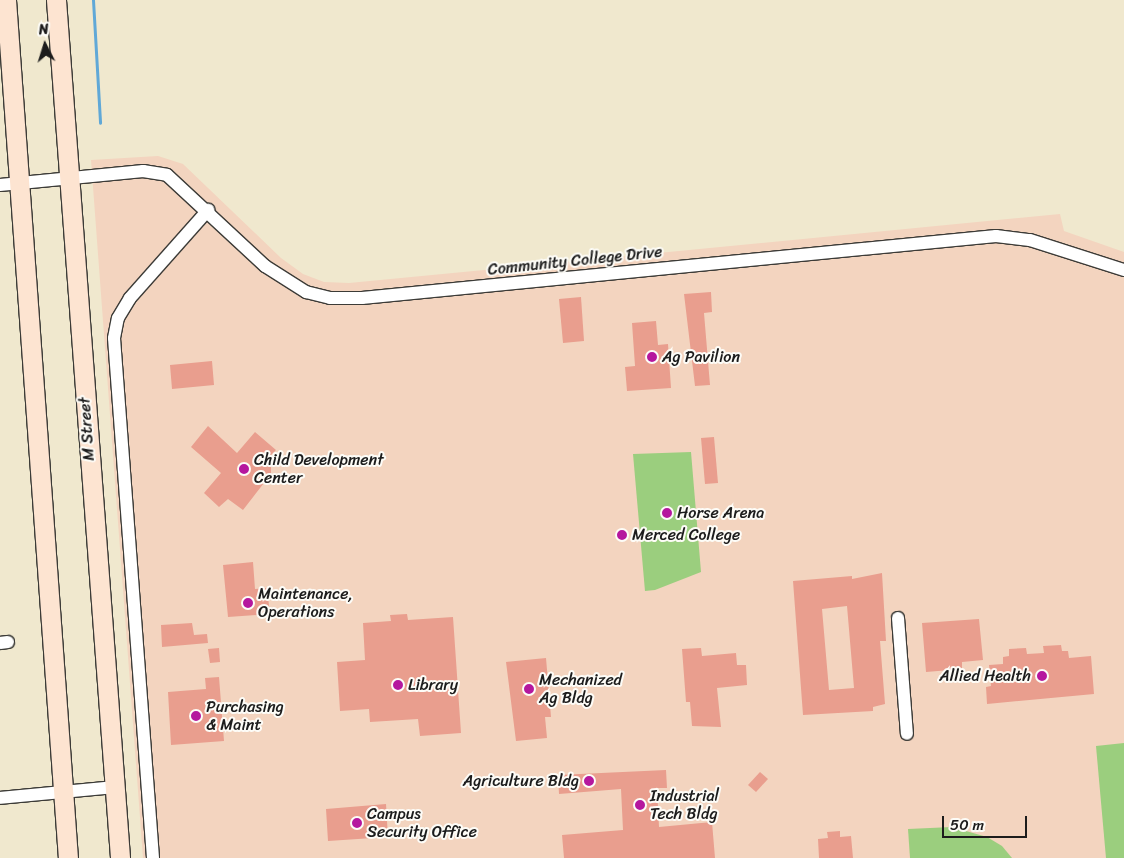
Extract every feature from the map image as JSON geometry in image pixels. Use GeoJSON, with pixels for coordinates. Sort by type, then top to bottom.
{"type":"FeatureCollection","features":[{"type":"Feature","properties":{"kind":"street"},"geometry":{"type":"LineString","coordinates":[[6,0],[68,858]]}},
{"type":"Feature","properties":{"kind":"street","name":"M Street"},"geometry":{"type":"LineString","coordinates":[[56,0],[120,858]]}},
{"type":"Feature","properties":{"kind":"street","name":"Community College Drive"},"geometry":{"type":"LineString","coordinates":[[0,185],[156,172],[176,181],[281,278],[306,292],[330,298],[362,298],[996,236],[1030,240],[1124,270]]}},
{"type":"Feature","properties":{"kind":"street"},"geometry":{"type":"LineString","coordinates":[[153,858],[114,338],[118,318],[130,298],[208,210]]}},
{"type":"Feature","properties":{"kind":"street"},"geometry":{"type":"LineString","coordinates":[[898,618],[908,734]]}},
{"type":"Feature","properties":{"kind":"street"},"geometry":{"type":"LineString","coordinates":[[0,798],[114,787]]}},
{"type":"Feature","properties":{"kind":"shaded area","name":"Merced College"},"geometry":{"type":"Polygon","coordinates":[[[158,156],[183,164],[281,258],[303,274],[324,282],[349,283],[1060,214],[1064,231],[1124,252],[1124,858],[143,858],[91,160],[158,156]]]}},
{"type":"Feature","properties":{"kind":"green space","name":"Horse Arena"},"geometry":{"type":"Polygon","coordinates":[[[691,452],[701,572],[655,590],[645,591],[633,454],[691,452]]]}},
{"type":"Feature","properties":{"kind":"green space"},"geometry":{"type":"Polygon","coordinates":[[[1124,743],[1124,858],[1106,858],[1096,746],[1124,743]]]}},
{"type":"Feature","properties":{"kind":"green space"},"geometry":{"type":"Polygon","coordinates":[[[952,827],[987,837],[1002,846],[1012,858],[910,858],[908,829],[952,827]]]}},
{"type":"Feature","properties":{"kind":"building"},"geometry":{"type":"Polygon","coordinates":[[[711,292],[712,312],[704,313],[710,385],[695,386],[684,294],[711,292]]]}},
{"type":"Feature","properties":{"kind":"building"},"geometry":{"type":"Polygon","coordinates":[[[581,297],[584,341],[563,343],[559,299],[581,297]]]}},
{"type":"Feature","properties":{"kind":"building","name":"Ag Pavilion"},"geometry":{"type":"Polygon","coordinates":[[[656,321],[658,345],[668,344],[671,388],[627,391],[625,367],[635,366],[632,323],[656,321]]]}},
{"type":"Feature","properties":{"kind":"building"},"geometry":{"type":"Polygon","coordinates":[[[212,361],[214,385],[172,389],[170,365],[212,361]]]}},
{"type":"Feature","properties":{"kind":"building","name":"Child Development Center"},"geometry":{"type":"Polygon","coordinates":[[[208,426],[237,453],[255,432],[276,450],[266,460],[271,465],[271,474],[243,510],[228,499],[219,507],[204,493],[221,473],[191,447],[208,426]]]}},
{"type":"Feature","properties":{"kind":"building"},"geometry":{"type":"Polygon","coordinates":[[[714,437],[718,483],[705,484],[701,438],[714,437]]]}},
{"type":"Feature","properties":{"kind":"building"},"geometry":{"type":"Polygon","coordinates":[[[253,562],[255,589],[267,588],[270,614],[228,617],[223,565],[253,562]]]}},
{"type":"Feature","properties":{"kind":"building"},"geometry":{"type":"Polygon","coordinates":[[[882,573],[886,641],[880,641],[885,704],[873,707],[873,711],[803,715],[793,581],[852,576],[852,579],[882,573]],[[847,606],[822,609],[829,690],[854,688],[847,606]]]}},
{"type":"Feature","properties":{"kind":"building","name":"Library"},"geometry":{"type":"Polygon","coordinates":[[[407,614],[408,620],[453,617],[461,733],[420,736],[418,719],[370,722],[369,709],[340,711],[337,662],[365,660],[363,623],[391,621],[390,615],[407,614]]]}},
{"type":"Feature","properties":{"kind":"building","name":"Allied Health"},"geometry":{"type":"Polygon","coordinates":[[[979,619],[983,660],[962,662],[962,669],[926,672],[922,623],[979,619]]]}},
{"type":"Feature","properties":{"kind":"building"},"geometry":{"type":"Polygon","coordinates":[[[192,623],[194,635],[207,634],[208,643],[162,647],[161,625],[192,623]]]}},
{"type":"Feature","properties":{"kind":"building","name":"Allied Health"},"geometry":{"type":"Polygon","coordinates":[[[1061,645],[1062,651],[1068,651],[1069,658],[1091,656],[1094,694],[987,704],[986,687],[991,686],[989,665],[1003,664],[1003,657],[1009,656],[1009,649],[1026,648],[1027,654],[1044,653],[1043,646],[1061,645]]]}},
{"type":"Feature","properties":{"kind":"building","name":"Maintenance, Operations"},"geometry":{"type":"Polygon","coordinates":[[[219,648],[220,662],[210,663],[208,649],[219,648]]]}},
{"type":"Feature","properties":{"kind":"building"},"geometry":{"type":"Polygon","coordinates":[[[701,648],[702,656],[736,653],[737,665],[746,665],[747,685],[717,688],[721,727],[692,726],[690,702],[686,702],[682,649],[701,648]]]}},
{"type":"Feature","properties":{"kind":"building","name":"Mechanized Ag Bldg"},"geometry":{"type":"Polygon","coordinates":[[[546,658],[551,717],[545,717],[547,738],[516,741],[506,662],[546,658]]]}},
{"type":"Feature","properties":{"kind":"building","name":"Purchasing & Maint"},"geometry":{"type":"Polygon","coordinates":[[[219,677],[224,741],[171,745],[168,692],[206,689],[205,678],[219,677]]]}},
{"type":"Feature","properties":{"kind":"building","name":"Industrial Tech Bldg"},"geometry":{"type":"Polygon","coordinates":[[[666,770],[667,788],[657,788],[659,827],[712,822],[715,858],[564,858],[562,835],[623,830],[621,789],[559,794],[558,775],[666,770]]]}},
{"type":"Feature","properties":{"kind":"building"},"geometry":{"type":"Polygon","coordinates":[[[760,772],[768,779],[756,792],[748,785],[760,772]]]}},
{"type":"Feature","properties":{"kind":"building","name":"Campus Security Office"},"geometry":{"type":"Polygon","coordinates":[[[386,804],[388,837],[328,841],[326,809],[386,804]]]}},
{"type":"Feature","properties":{"kind":"building"},"geometry":{"type":"Polygon","coordinates":[[[840,831],[840,837],[851,836],[853,858],[819,858],[818,839],[828,838],[827,832],[840,831]]]}},
{"type":"Feature","properties":{"kind":"waterway"},"geometry":{"type":"LineString","coordinates":[[93,0],[100,123]]}},
{"type":"Feature","properties":{"kind":"place","name":"Ag Pavilion"},"geometry":{"type":"Point","coordinates":[652,357]}},
{"type":"Feature","properties":{"kind":"place","name":"Child Development Center"},"geometry":{"type":"Point","coordinates":[244,469]}},
{"type":"Feature","properties":{"kind":"place","name":"Horse Arena"},"geometry":{"type":"Point","coordinates":[667,513]}},
{"type":"Feature","properties":{"kind":"place","name":"Merced College"},"geometry":{"type":"Point","coordinates":[622,535]}},
{"type":"Feature","properties":{"kind":"place","name":"Maintenance, Operations"},"geometry":{"type":"Point","coordinates":[248,603]}},
{"type":"Feature","properties":{"kind":"place","name":"Allied Health"},"geometry":{"type":"Point","coordinates":[1042,676]}},
{"type":"Feature","properties":{"kind":"place","name":"Library"},"geometry":{"type":"Point","coordinates":[398,685]}},
{"type":"Feature","properties":{"kind":"place","name":"Mechanized Ag Bldg"},"geometry":{"type":"Point","coordinates":[529,689]}},
{"type":"Feature","properties":{"kind":"place","name":"Purchasing & Maint"},"geometry":{"type":"Point","coordinates":[196,716]}},
{"type":"Feature","properties":{"kind":"place","name":"Agriculture Bldg"},"geometry":{"type":"Point","coordinates":[589,781]}},
{"type":"Feature","properties":{"kind":"place","name":"Industrial Tech Bldg"},"geometry":{"type":"Point","coordinates":[640,805]}},
{"type":"Feature","properties":{"kind":"place","name":"Campus Security Office"},"geometry":{"type":"Point","coordinates":[357,823]}}]}
